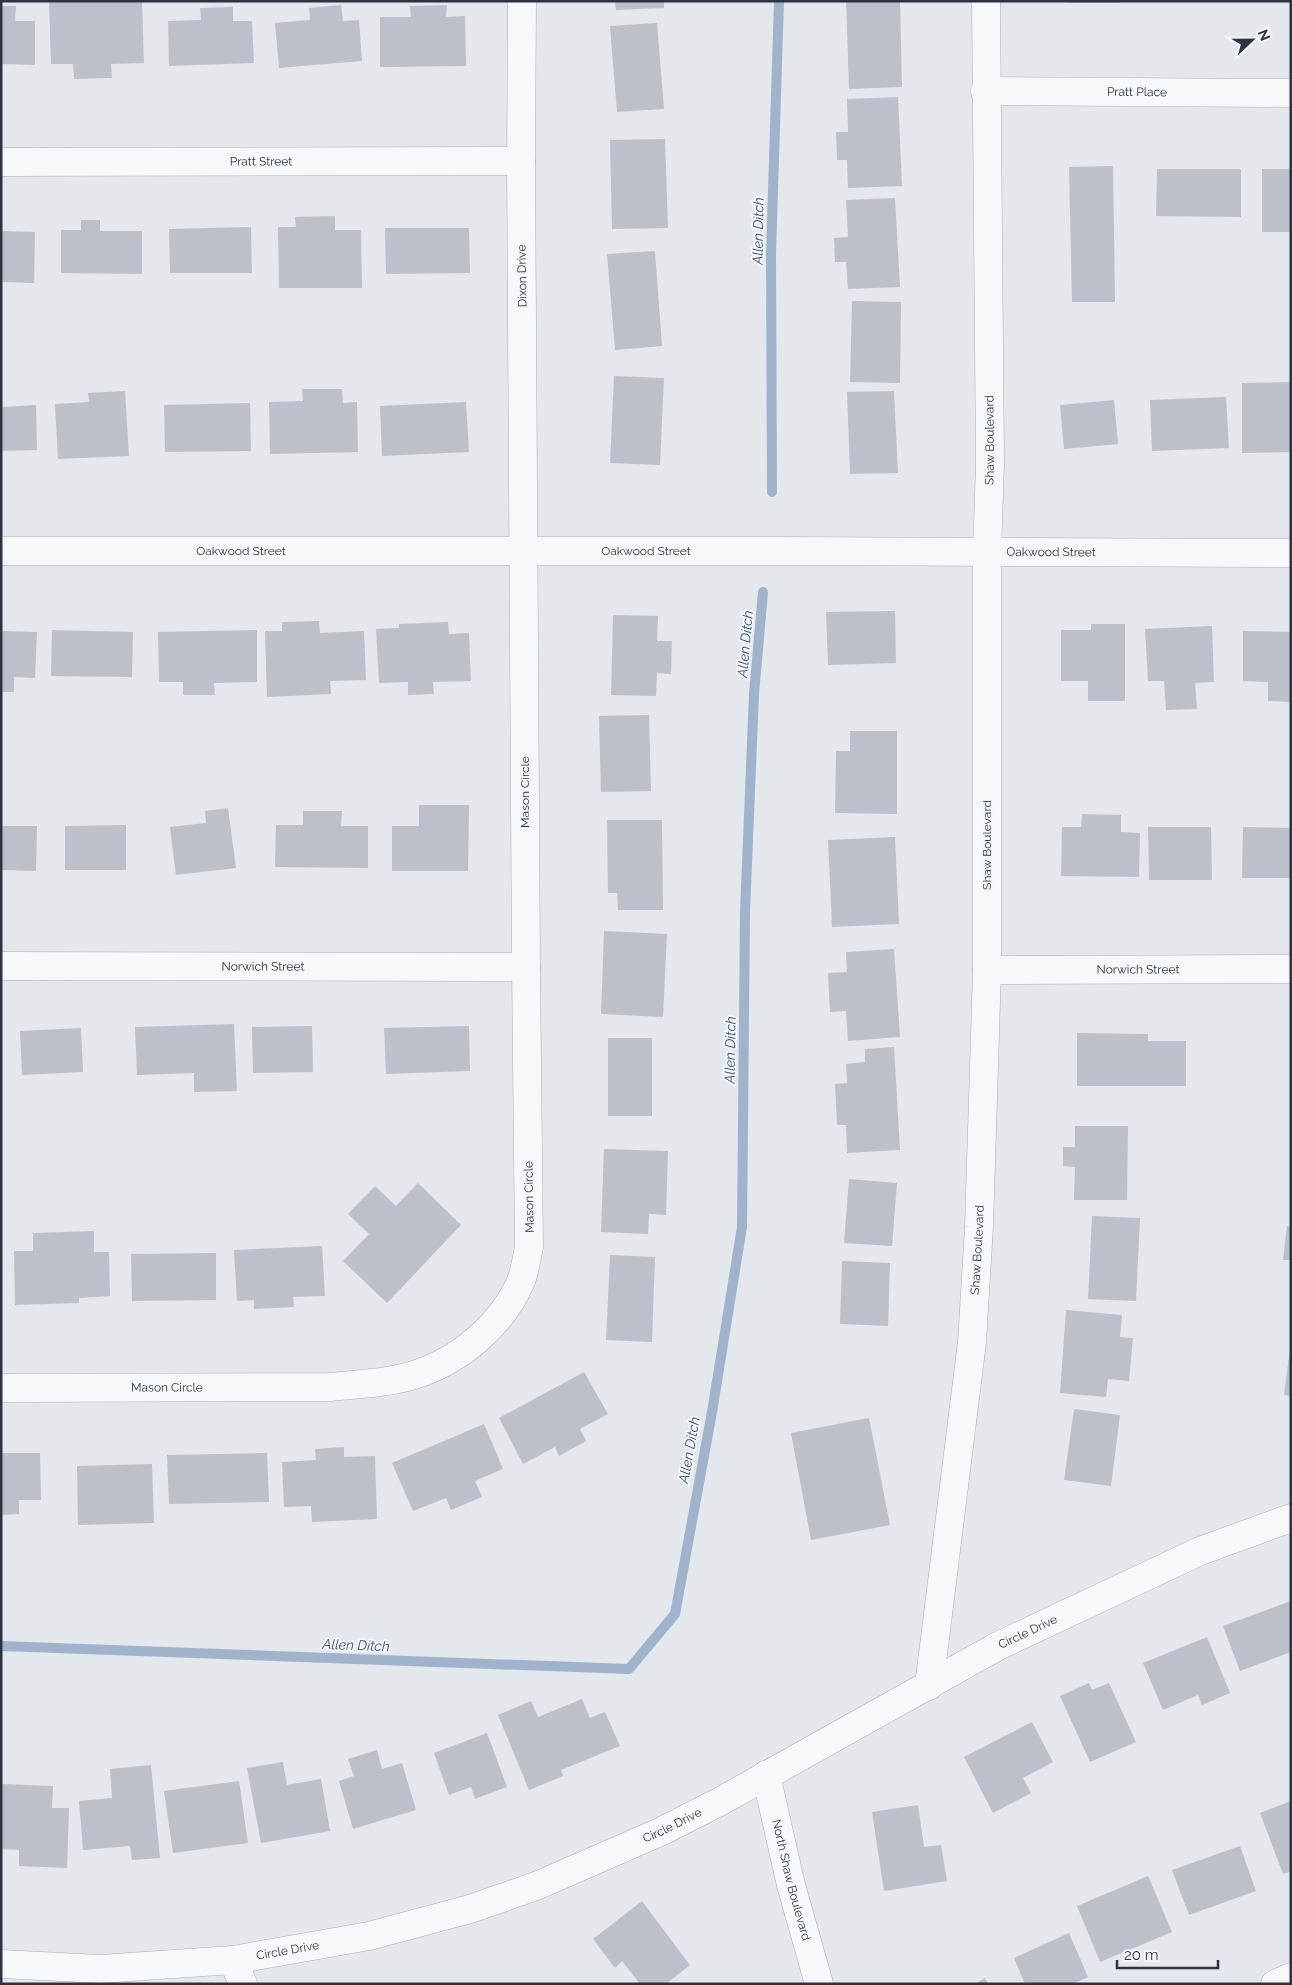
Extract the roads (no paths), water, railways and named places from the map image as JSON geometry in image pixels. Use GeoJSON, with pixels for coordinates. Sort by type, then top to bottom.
{"type":"FeatureCollection","features":[{"type":"Feature","properties":{"kind":"street","name":"Dixon Drive"},"geometry":{"type":"LineString","coordinates":[[522,1],[521,161],[524,551]]}},
{"type":"Feature","properties":{"kind":"street","name":"Shaw Boulevard"},"geometry":{"type":"LineString","coordinates":[[928,1686],[972,1342],[979,1227],[987,970],[987,553],[990,464],[985,91],[986,1]]}},
{"type":"Feature","properties":{"kind":"street","name":"Pratt Place"},"geometry":{"type":"LineString","coordinates":[[985,91],[1291,93]]}},
{"type":"Feature","properties":{"kind":"street","name":"Pratt Street"},"geometry":{"type":"LineString","coordinates":[[1,162],[521,161]]}},
{"type":"Feature","properties":{"kind":"street","name":"Mason Circle"},"geometry":{"type":"LineString","coordinates":[[1,1388],[330,1387],[357,1385],[418,1374],[443,1364],[491,1328],[513,1297],[522,1279],[529,1247],[524,551]]}},
{"type":"Feature","properties":{"kind":"street","name":"Oakwood Street"},"geometry":{"type":"LineString","coordinates":[[1,552],[1291,553]]}},
{"type":"Feature","properties":{"kind":"street","name":"Norwich Street"},"geometry":{"type":"LineString","coordinates":[[1,966],[526,967]]}},
{"type":"Feature","properties":{"kind":"street","name":"Norwich Street"},"geometry":{"type":"LineString","coordinates":[[987,970],[1291,969]]}},
{"type":"Feature","properties":{"kind":"street","name":"Circle Drive"},"geometry":{"type":"LineString","coordinates":[[1,1964],[100,1969],[238,1972],[470,1909],[536,1886],[660,1832],[719,1802],[998,1646],[1200,1551],[1291,1518]]}},
{"type":"Feature","properties":{"kind":"street","name":"North Shaw Boulevard"},"geometry":{"type":"LineString","coordinates":[[766,1775],[791,1885],[819,1984]]}},
{"type":"Feature","properties":{"kind":"street"},"geometry":{"type":"LineString","coordinates":[[1275,1984],[1291,1977]]}},
{"type":"Feature","properties":{"kind":"waterway","name":"Allen Ditch"},"geometry":{"type":"LineString","coordinates":[[772,492],[771,253],[779,1]]}},
{"type":"Feature","properties":{"kind":"waterway","name":"Allen Ditch"},"geometry":{"type":"LineString","coordinates":[[1,1646],[629,1669],[675,1614],[712,1412],[742,1227],[745,912],[754,694],[763,592]]}}]}
